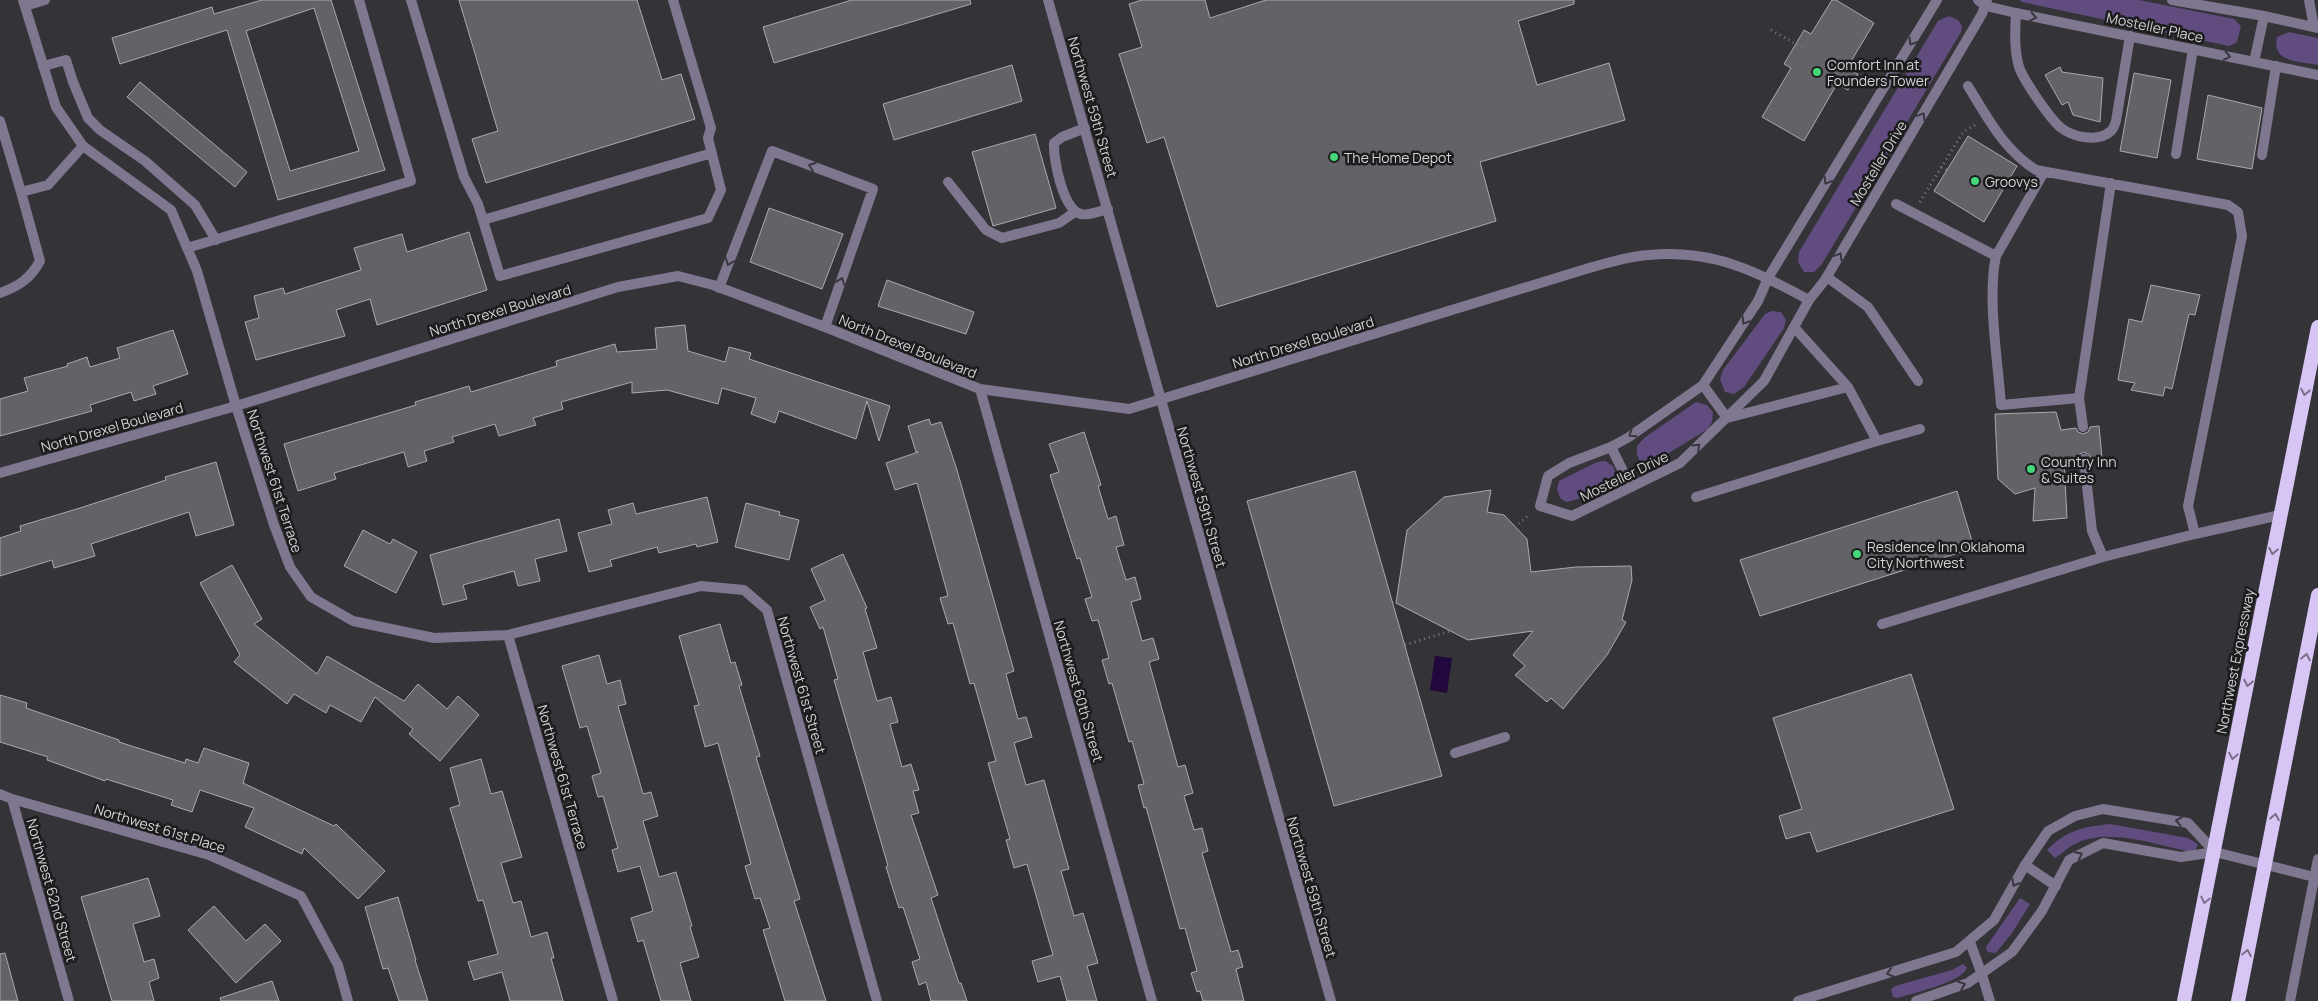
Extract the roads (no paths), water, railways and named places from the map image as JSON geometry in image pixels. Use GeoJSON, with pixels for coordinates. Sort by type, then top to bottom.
{"type":"FeatureCollection","features":[{"type":"Feature","properties":{"kind":"highway","name":"Northwest Expressway"},"geometry":{"type":"LineString","coordinates":[[2184,1001],[2318,327]]}},
{"type":"Feature","properties":{"kind":"highway"},"geometry":{"type":"LineString","coordinates":[[2238,1001],[2318,595]]}},
{"type":"Feature","properties":{"kind":"street"},"geometry":{"type":"LineString","coordinates":[[24,3],[45,0]]}},
{"type":"Feature","properties":{"kind":"street"},"geometry":{"type":"LineString","coordinates":[[187,248],[411,180],[359,0]]}},
{"type":"Feature","properties":{"kind":"street"},"geometry":{"type":"LineString","coordinates":[[411,0],[464,177],[478,204],[500,276],[708,218],[721,190],[708,138],[711,128],[673,0]]}},
{"type":"Feature","properties":{"kind":"street","name":"Northwest 59th Street"},"geometry":{"type":"LineString","coordinates":[[1048,0],[1330,1001]]}},
{"type":"Feature","properties":{"kind":"street","name":"Mosteller Drive"},"geometry":{"type":"LineString","coordinates":[[1937,0],[1768,278],[1758,301],[1703,385],[1611,447],[1569,463],[1548,476],[1540,506],[1572,516],[1680,463],[1764,380],[1809,300],[1827,277],[1983,2]]}},
{"type":"Feature","properties":{"kind":"street"},"geometry":{"type":"LineString","coordinates":[[2172,0],[2264,16],[2316,28],[2309,0]]}},
{"type":"Feature","properties":{"kind":"street","name":"Mosteller Place"},"geometry":{"type":"LineString","coordinates":[[1983,2],[2016,13],[2318,75]]}},
{"type":"Feature","properties":{"kind":"street","name":"Northwest 61st Terrace"},"geometry":{"type":"LineString","coordinates":[[24,3],[56,107],[83,146],[171,210],[197,272],[236,406],[290,567],[311,597],[353,621],[434,638],[508,635],[613,1001]]}},
{"type":"Feature","properties":{"kind":"street"},"geometry":{"type":"LineString","coordinates":[[2016,13],[2014,40],[2020,67],[2040,102],[2061,128],[2080,137],[2101,137],[2111,131],[2116,121],[2130,36]]}},
{"type":"Feature","properties":{"kind":"street"},"geometry":{"type":"LineString","coordinates":[[2254,62],[2264,16]]}},
{"type":"Feature","properties":{"kind":"street"},"geometry":{"type":"LineString","coordinates":[[2176,154],[2193,49]]}},
{"type":"Feature","properties":{"kind":"street"},"geometry":{"type":"LineString","coordinates":[[43,66],[66,60],[72,82],[88,118],[100,130],[145,161],[195,205],[216,240]]}},
{"type":"Feature","properties":{"kind":"street"},"geometry":{"type":"LineString","coordinates":[[2262,155],[2276,66]]}},
{"type":"Feature","properties":{"kind":"street"},"geometry":{"type":"LineString","coordinates":[[1968,86],[2002,141],[2017,157],[2036,170],[2228,205],[2238,212],[2242,236],[2188,506],[2195,534]]}},
{"type":"Feature","properties":{"kind":"street"},"geometry":{"type":"LineString","coordinates":[[0,121],[40,262],[32,276],[13,288],[0,293]]}},
{"type":"Feature","properties":{"kind":"street"},"geometry":{"type":"LineString","coordinates":[[1085,128],[1062,137],[1054,143],[1053,155],[1067,203],[1075,212],[1082,215],[1108,209]]}},
{"type":"Feature","properties":{"kind":"street"},"geometry":{"type":"LineString","coordinates":[[21,192],[48,185],[83,146]]}},
{"type":"Feature","properties":{"kind":"street"},"geometry":{"type":"LineString","coordinates":[[719,288],[772,151],[873,189],[825,327]]}},
{"type":"Feature","properties":{"kind":"street"},"geometry":{"type":"LineString","coordinates":[[483,220],[712,153]]}},
{"type":"Feature","properties":{"kind":"street"},"geometry":{"type":"LineString","coordinates":[[2044,172],[1996,256],[1993,288],[2001,405],[2079,398]]}},
{"type":"Feature","properties":{"kind":"street"},"geometry":{"type":"LineString","coordinates":[[948,182],[986,230],[1002,238],[1059,223],[1075,212]]}},
{"type":"Feature","properties":{"kind":"street"},"geometry":{"type":"LineString","coordinates":[[2083,427],[2079,398],[2111,183]]}},
{"type":"Feature","properties":{"kind":"street"},"geometry":{"type":"LineString","coordinates":[[1896,204],[1996,256]]}},
{"type":"Feature","properties":{"kind":"street","name":"North Drexel Boulevard"},"geometry":{"type":"LineString","coordinates":[[0,473],[236,406],[618,287],[678,276],[719,288],[825,327],[980,389],[1129,409],[1589,268],[1649,254],[1708,256],[1768,278],[1809,300]]}},
{"type":"Feature","properties":{"kind":"street"},"geometry":{"type":"LineString","coordinates":[[1827,277],[1868,307],[1918,381]]}},
{"type":"Feature","properties":{"kind":"street"},"geometry":{"type":"LineString","coordinates":[[1794,327],[1848,387],[1877,441]]}},
{"type":"Feature","properties":{"kind":"street"},"geometry":{"type":"LineString","coordinates":[[1703,385],[1727,418],[1848,387]]}},
{"type":"Feature","properties":{"kind":"street","name":"Northwest 60th Street"},"geometry":{"type":"LineString","coordinates":[[980,389],[1152,1001]]}},
{"type":"Feature","properties":{"kind":"street"},"geometry":{"type":"LineString","coordinates":[[1696,497],[1920,429]]}},
{"type":"Feature","properties":{"kind":"street"},"geometry":{"type":"LineString","coordinates":[[1611,447],[1631,486]]}},
{"type":"Feature","properties":{"kind":"street"},"geometry":{"type":"LineString","coordinates":[[2084,459],[2092,532],[2103,557]]}},
{"type":"Feature","properties":{"kind":"street"},"geometry":{"type":"LineString","coordinates":[[1882,624],[2103,557],[2280,515]]}},
{"type":"Feature","properties":{"kind":"street","name":"Northwest 61st Street"},"geometry":{"type":"LineString","coordinates":[[508,635],[701,586],[744,590],[767,610],[877,1001]]}},
{"type":"Feature","properties":{"kind":"street"},"geometry":{"type":"LineString","coordinates":[[1454,753],[1505,737]]}},
{"type":"Feature","properties":{"kind":"street"},"geometry":{"type":"LineString","coordinates":[[0,794],[12,799]]}},
{"type":"Feature","properties":{"kind":"street","name":"Northwest 62nd Street"},"geometry":{"type":"LineString","coordinates":[[12,799],[69,1001]]}},
{"type":"Feature","properties":{"kind":"street","name":"Northwest 61st Place"},"geometry":{"type":"LineString","coordinates":[[12,799],[209,855],[301,896],[338,965],[348,1001]]}},
{"type":"Feature","properties":{"kind":"street"},"geometry":{"type":"LineString","coordinates":[[1798,1001],[1956,952],[1994,920],[2048,831],[2075,816],[2104,809],[2188,823],[2215,852]]}},
{"type":"Feature","properties":{"kind":"street"},"geometry":{"type":"LineString","coordinates":[[1916,1001],[1968,983],[1982,975],[2012,952],[2042,910],[2070,860],[2103,843],[2181,857],[2215,852],[2314,877]]}},
{"type":"Feature","properties":{"kind":"street"},"geometry":{"type":"LineString","coordinates":[[2290,1001],[2318,859]]}},
{"type":"Feature","properties":{"kind":"street"},"geometry":{"type":"LineString","coordinates":[[2026,865],[2056,886]]}},
{"type":"Feature","properties":{"kind":"street"},"geometry":{"type":"LineString","coordinates":[[1970,942],[1990,1001]]}},
{"type":"Feature","properties":{"kind":"place","name":"Comfort Inn at Founders Tower"},"geometry":{"type":"Point","coordinates":[1817,72]}},
{"type":"Feature","properties":{"kind":"place","name":"The Home Depot"},"geometry":{"type":"Point","coordinates":[1334,157]}},
{"type":"Feature","properties":{"kind":"place","name":"Groovys"},"geometry":{"type":"Point","coordinates":[1975,181]}},
{"type":"Feature","properties":{"kind":"place","name":"Country Inn & Suites"},"geometry":{"type":"Point","coordinates":[2031,469]}},
{"type":"Feature","properties":{"kind":"place","name":"Residence Inn Oklahoma City Northwest"},"geometry":{"type":"Point","coordinates":[1857,554]}}]}
